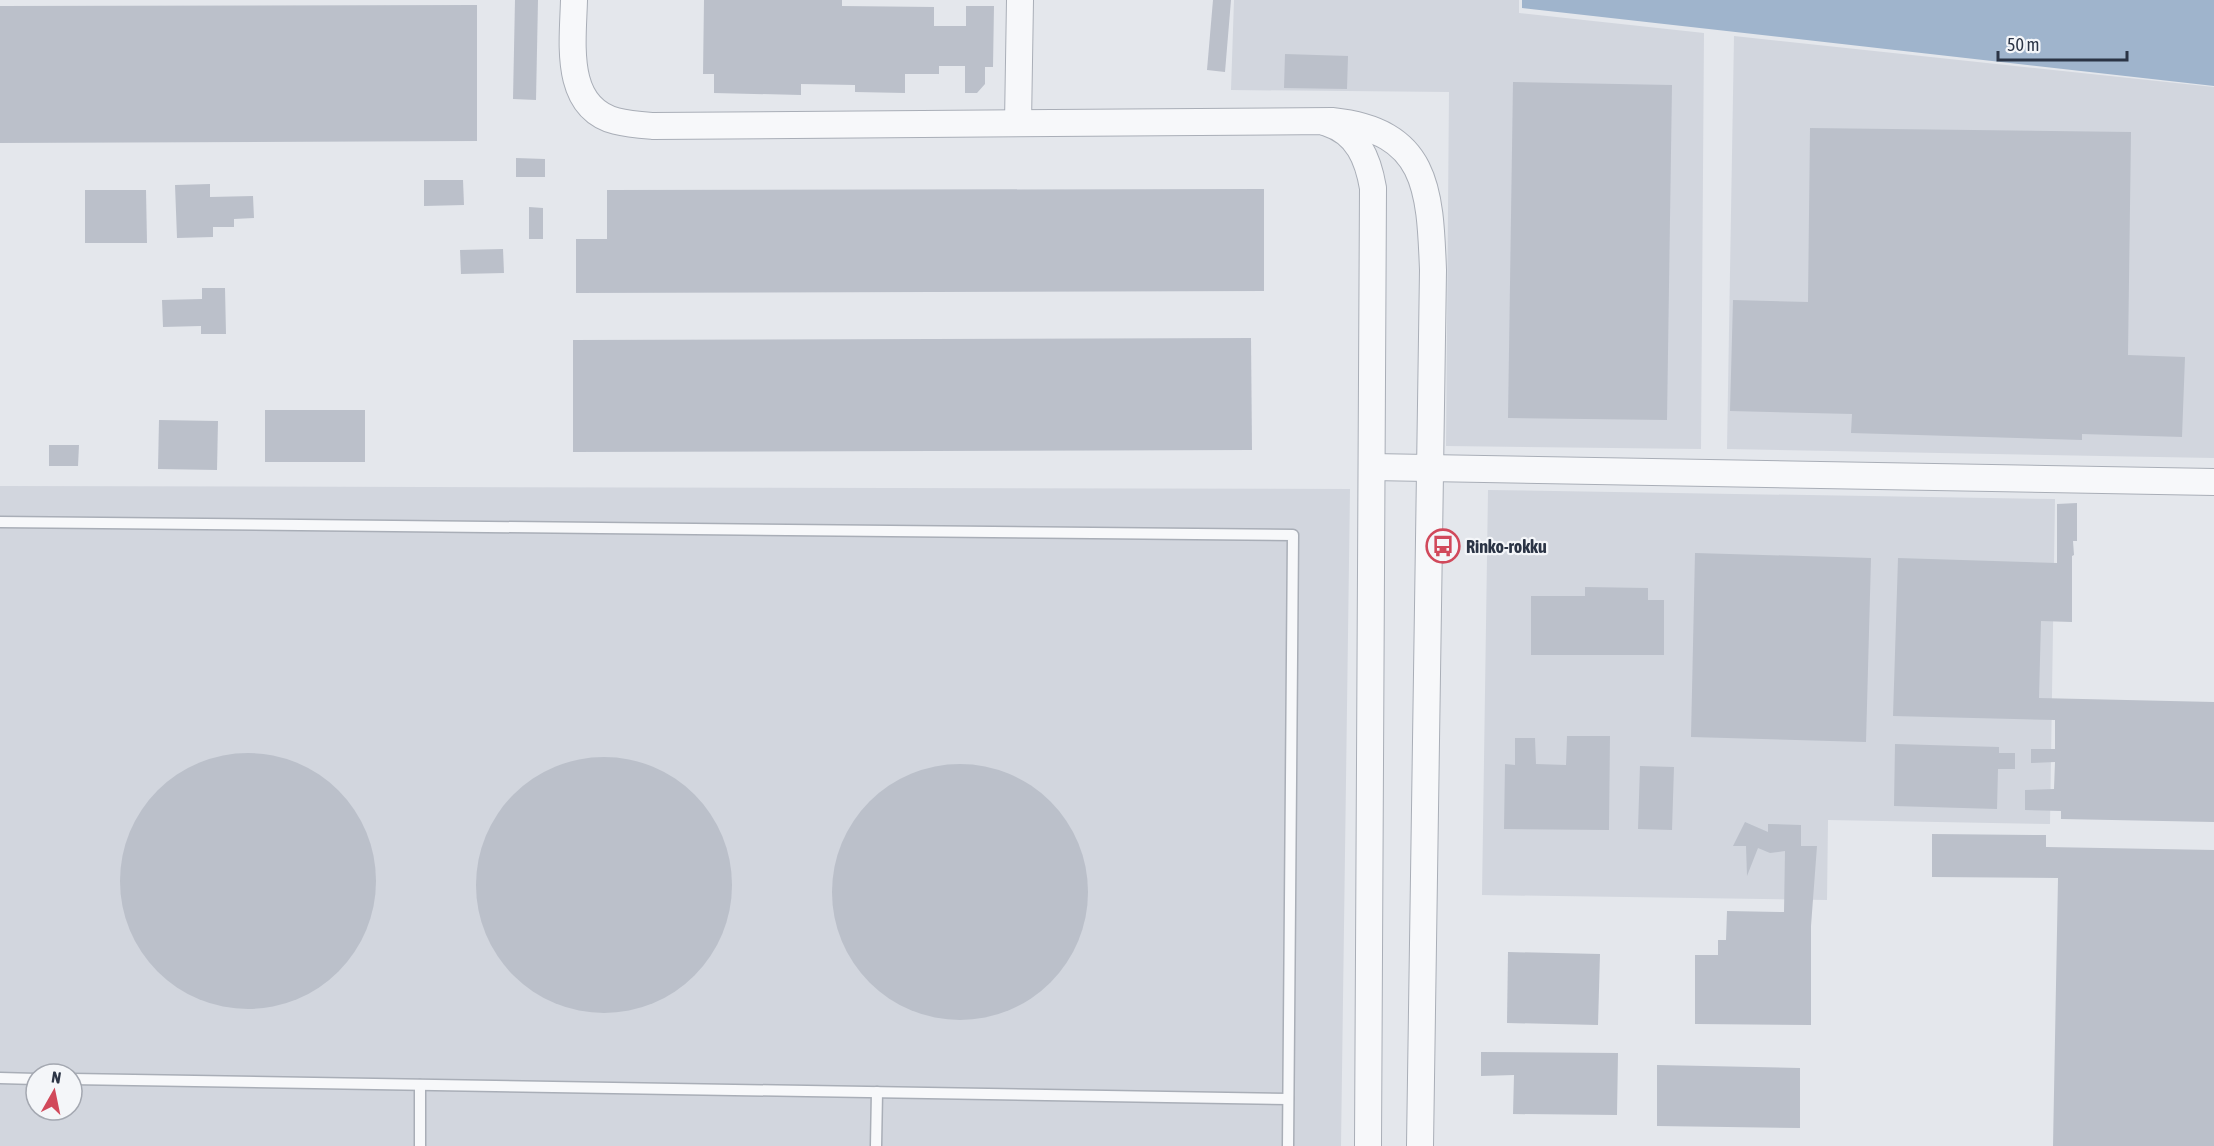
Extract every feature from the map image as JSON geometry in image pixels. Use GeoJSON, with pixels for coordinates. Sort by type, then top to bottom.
{"type":"FeatureCollection","features":[{"type":"Feature","properties":{"kind":"street"},"geometry":{"type":"LineString","coordinates":[[574,0],[575,75],[581,97],[597,111],[614,120],[653,126],[1320,120],[1356,123],[1380,130],[1401,146],[1418,168],[1432,232],[1433,270],[1420,1146]]}},
{"type":"Feature","properties":{"kind":"street"},"geometry":{"type":"LineString","coordinates":[[1018,123],[1020,0]]}},
{"type":"Feature","properties":{"kind":"street"},"geometry":{"type":"LineString","coordinates":[[1320,120],[1350,135],[1362,150],[1369,167],[1373,188],[1368,1146]]}},
{"type":"Feature","properties":{"kind":"street"},"geometry":{"type":"LineString","coordinates":[[1372,467],[2214,482]]}},
{"type":"Feature","properties":{"kind":"lane"},"geometry":{"type":"LineString","coordinates":[[0,522],[1293,536],[1288,1146]]}},
{"type":"Feature","properties":{"kind":"lane"},"geometry":{"type":"LineString","coordinates":[[0,1078],[24,1079]]}},
{"type":"Feature","properties":{"kind":"lane"},"geometry":{"type":"LineString","coordinates":[[84,1079],[1288,1099]]}},
{"type":"Feature","properties":{"kind":"lane"},"geometry":{"type":"LineString","coordinates":[[420,1085],[420,1146]]}},
{"type":"Feature","properties":{"kind":"lane"},"geometry":{"type":"LineString","coordinates":[[876,1146],[877,1092]]}},
{"type":"Feature","properties":{"kind":"shaded area"},"geometry":{"type":"Polygon","coordinates":[[[1234,0],[1519,0],[1519,13],[1704,33],[1701,449],[1446,446],[1449,92],[1231,90],[1234,0]]]}},
{"type":"Feature","properties":{"kind":"shaded area"},"geometry":{"type":"Polygon","coordinates":[[[1734,36],[2214,87],[2214,458],[1727,449],[1734,36]]]}},
{"type":"Feature","properties":{"kind":"shaded area"},"geometry":{"type":"Polygon","coordinates":[[[0,486],[1350,489],[1341,1146],[0,1146],[0,486]]]}},
{"type":"Feature","properties":{"kind":"shaded area"},"geometry":{"type":"Polygon","coordinates":[[[1488,490],[2055,499],[2050,824],[1828,820],[1827,900],[1482,895],[1488,490]]]}},
{"type":"Feature","properties":{"kind":"water"},"geometry":{"type":"Polygon","coordinates":[[[1522,0],[2214,0],[2214,86],[1522,8],[1522,0]]]}},
{"type":"Feature","properties":{"kind":"building"},"geometry":{"type":"Polygon","coordinates":[[[515,0],[538,0],[536,100],[513,99],[515,0]]]}},
{"type":"Feature","properties":{"kind":"building"},"geometry":{"type":"Polygon","coordinates":[[[704,0],[842,0],[842,6],[934,7],[934,26],[966,26],[966,6],[994,6],[993,67],[985,67],[985,84],[977,93],[965,93],[965,66],[939,66],[939,74],[905,74],[905,93],[855,92],[855,85],[801,84],[801,95],[714,93],[714,74],[703,74],[704,0]]]}},
{"type":"Feature","properties":{"kind":"building"},"geometry":{"type":"Polygon","coordinates":[[[1213,0],[1231,0],[1225,72],[1207,70],[1213,0]]]}},
{"type":"Feature","properties":{"kind":"building"},"geometry":{"type":"Polygon","coordinates":[[[477,5],[477,141],[0,143],[0,6],[477,5]]]}},
{"type":"Feature","properties":{"kind":"building"},"geometry":{"type":"Polygon","coordinates":[[[1285,54],[1348,56],[1347,89],[1284,88],[1285,54]]]}},
{"type":"Feature","properties":{"kind":"building"},"geometry":{"type":"Polygon","coordinates":[[[1513,82],[1672,85],[1667,420],[1508,418],[1513,82]]]}},
{"type":"Feature","properties":{"kind":"building"},"geometry":{"type":"Polygon","coordinates":[[[1810,128],[2131,132],[2128,355],[2185,357],[2182,437],[2082,434],[2082,440],[1851,433],[1852,414],[1730,411],[1733,300],[1808,302],[1810,128]]]}},
{"type":"Feature","properties":{"kind":"building"},"geometry":{"type":"Polygon","coordinates":[[[516,158],[545,159],[545,177],[516,177],[516,158]]]}},
{"type":"Feature","properties":{"kind":"building"},"geometry":{"type":"Polygon","coordinates":[[[424,180],[463,180],[464,205],[424,206],[424,180]]]}},
{"type":"Feature","properties":{"kind":"building"},"geometry":{"type":"Polygon","coordinates":[[[210,184],[210,197],[253,196],[254,218],[234,219],[234,227],[213,227],[213,237],[177,238],[175,185],[210,184]]]}},
{"type":"Feature","properties":{"kind":"building"},"geometry":{"type":"Polygon","coordinates":[[[1264,189],[1264,291],[576,293],[576,239],[607,239],[607,190],[1264,189]]]}},
{"type":"Feature","properties":{"kind":"building"},"geometry":{"type":"Polygon","coordinates":[[[85,190],[146,190],[147,243],[85,243],[85,190]]]}},
{"type":"Feature","properties":{"kind":"building"},"geometry":{"type":"Polygon","coordinates":[[[529,207],[543,208],[543,239],[529,239],[529,207]]]}},
{"type":"Feature","properties":{"kind":"building"},"geometry":{"type":"Polygon","coordinates":[[[503,249],[504,273],[461,274],[460,250],[503,249]]]}},
{"type":"Feature","properties":{"kind":"building"},"geometry":{"type":"Polygon","coordinates":[[[202,288],[225,288],[226,334],[201,334],[201,326],[163,327],[162,300],[202,299],[202,288]]]}},
{"type":"Feature","properties":{"kind":"building"},"geometry":{"type":"Polygon","coordinates":[[[1251,338],[1252,450],[573,452],[573,340],[1251,338]]]}},
{"type":"Feature","properties":{"kind":"building"},"geometry":{"type":"Polygon","coordinates":[[[265,410],[365,410],[365,462],[265,462],[265,410]]]}},
{"type":"Feature","properties":{"kind":"building"},"geometry":{"type":"Polygon","coordinates":[[[159,420],[218,421],[217,470],[158,469],[159,420]]]}},
{"type":"Feature","properties":{"kind":"building"},"geometry":{"type":"Polygon","coordinates":[[[49,445],[79,445],[78,466],[49,466],[49,445]]]}},
{"type":"Feature","properties":{"kind":"building"},"geometry":{"type":"Polygon","coordinates":[[[2077,503],[2077,541],[2073,541],[2074,555],[2072,556],[2072,622],[2041,621],[2039,698],[2214,702],[2214,822],[2061,819],[2061,811],[2025,810],[2025,790],[2054,789],[2055,762],[2031,763],[2031,749],[2055,749],[2055,720],[1893,716],[1898,558],[2057,563],[2057,504],[2077,503]]]}},
{"type":"Feature","properties":{"kind":"building"},"geometry":{"type":"Polygon","coordinates":[[[1695,553],[1871,558],[1866,742],[1691,737],[1695,553]]]}},
{"type":"Feature","properties":{"kind":"building"},"geometry":{"type":"Polygon","coordinates":[[[1585,587],[1648,588],[1648,600],[1664,600],[1664,655],[1531,655],[1531,596],[1585,596],[1585,587]]]}},
{"type":"Feature","properties":{"kind":"building"},"geometry":{"type":"Polygon","coordinates":[[[1567,736],[1610,736],[1609,830],[1504,829],[1505,764],[1515,765],[1515,738],[1535,738],[1536,764],[1566,765],[1567,736]]]}},
{"type":"Feature","properties":{"kind":"building"},"geometry":{"type":"Polygon","coordinates":[[[1895,744],[1999,747],[1999,753],[2015,753],[2015,769],[1998,769],[1997,809],[1894,806],[1895,744]]]}},
{"type":"Feature","properties":{"kind":"building"},"geometry":{"type":"Polygon","coordinates":[[[248,753],[285,759],[308,768],[329,782],[347,800],[366,832],[373,856],[376,881],[370,918],[361,941],[347,962],[329,980],[297,999],[273,1006],[248,1009],[211,1003],[188,994],[167,980],[149,962],[130,930],[123,906],[120,881],[126,844],[135,821],[149,800],[167,782],[199,763],[223,756],[248,753]]]}},
{"type":"Feature","properties":{"kind":"building"},"geometry":{"type":"Polygon","coordinates":[[[604,757],[641,763],[664,772],[685,786],[703,804],[722,836],[729,860],[732,885],[726,922],[717,945],[703,966],[685,984],[653,1003],[629,1010],[604,1013],[567,1007],[544,998],[523,984],[505,966],[486,934],[479,910],[476,885],[482,848],[491,825],[505,804],[523,786],[555,767],[579,760],[604,757]]]}},
{"type":"Feature","properties":{"kind":"building"},"geometry":{"type":"Polygon","coordinates":[[[960,764],[997,770],[1020,779],[1041,793],[1059,811],[1078,843],[1085,867],[1088,892],[1082,929],[1073,952],[1059,973],[1041,991],[1009,1010],[985,1017],[960,1020],[923,1014],[900,1005],[879,991],[861,973],[842,941],[835,917],[832,892],[838,855],[847,832],[861,811],[879,793],[911,774],[935,767],[960,764]]]}},
{"type":"Feature","properties":{"kind":"building"},"geometry":{"type":"Polygon","coordinates":[[[1640,766],[1674,767],[1672,830],[1638,829],[1640,766]]]}},
{"type":"Feature","properties":{"kind":"building"},"geometry":{"type":"Polygon","coordinates":[[[1745,822],[1768,832],[1768,824],[1801,825],[1801,846],[1817,846],[1811,926],[1811,1025],[1695,1024],[1695,955],[1718,955],[1718,940],[1726,940],[1727,911],[1784,912],[1785,851],[1770,853],[1758,848],[1747,876],[1746,846],[1733,846],[1745,822]]]}},
{"type":"Feature","properties":{"kind":"building"},"geometry":{"type":"Polygon","coordinates":[[[1932,834],[2046,835],[2046,847],[2214,850],[2214,1146],[2053,1146],[2058,878],[1932,877],[1932,834]]]}},
{"type":"Feature","properties":{"kind":"building"},"geometry":{"type":"Polygon","coordinates":[[[1508,952],[1600,954],[1598,1025],[1507,1023],[1508,952]]]}},
{"type":"Feature","properties":{"kind":"building"},"geometry":{"type":"Polygon","coordinates":[[[1481,1052],[1618,1053],[1617,1115],[1513,1114],[1514,1075],[1481,1076],[1481,1052]]]}},
{"type":"Feature","properties":{"kind":"building"},"geometry":{"type":"Polygon","coordinates":[[[1657,1065],[1800,1068],[1800,1128],[1657,1126],[1657,1065]]]}},
{"type":"Feature","properties":{"kind":"place","name":"Rinko-rokku"},"geometry":{"type":"Point","coordinates":[1443,546]}}]}
